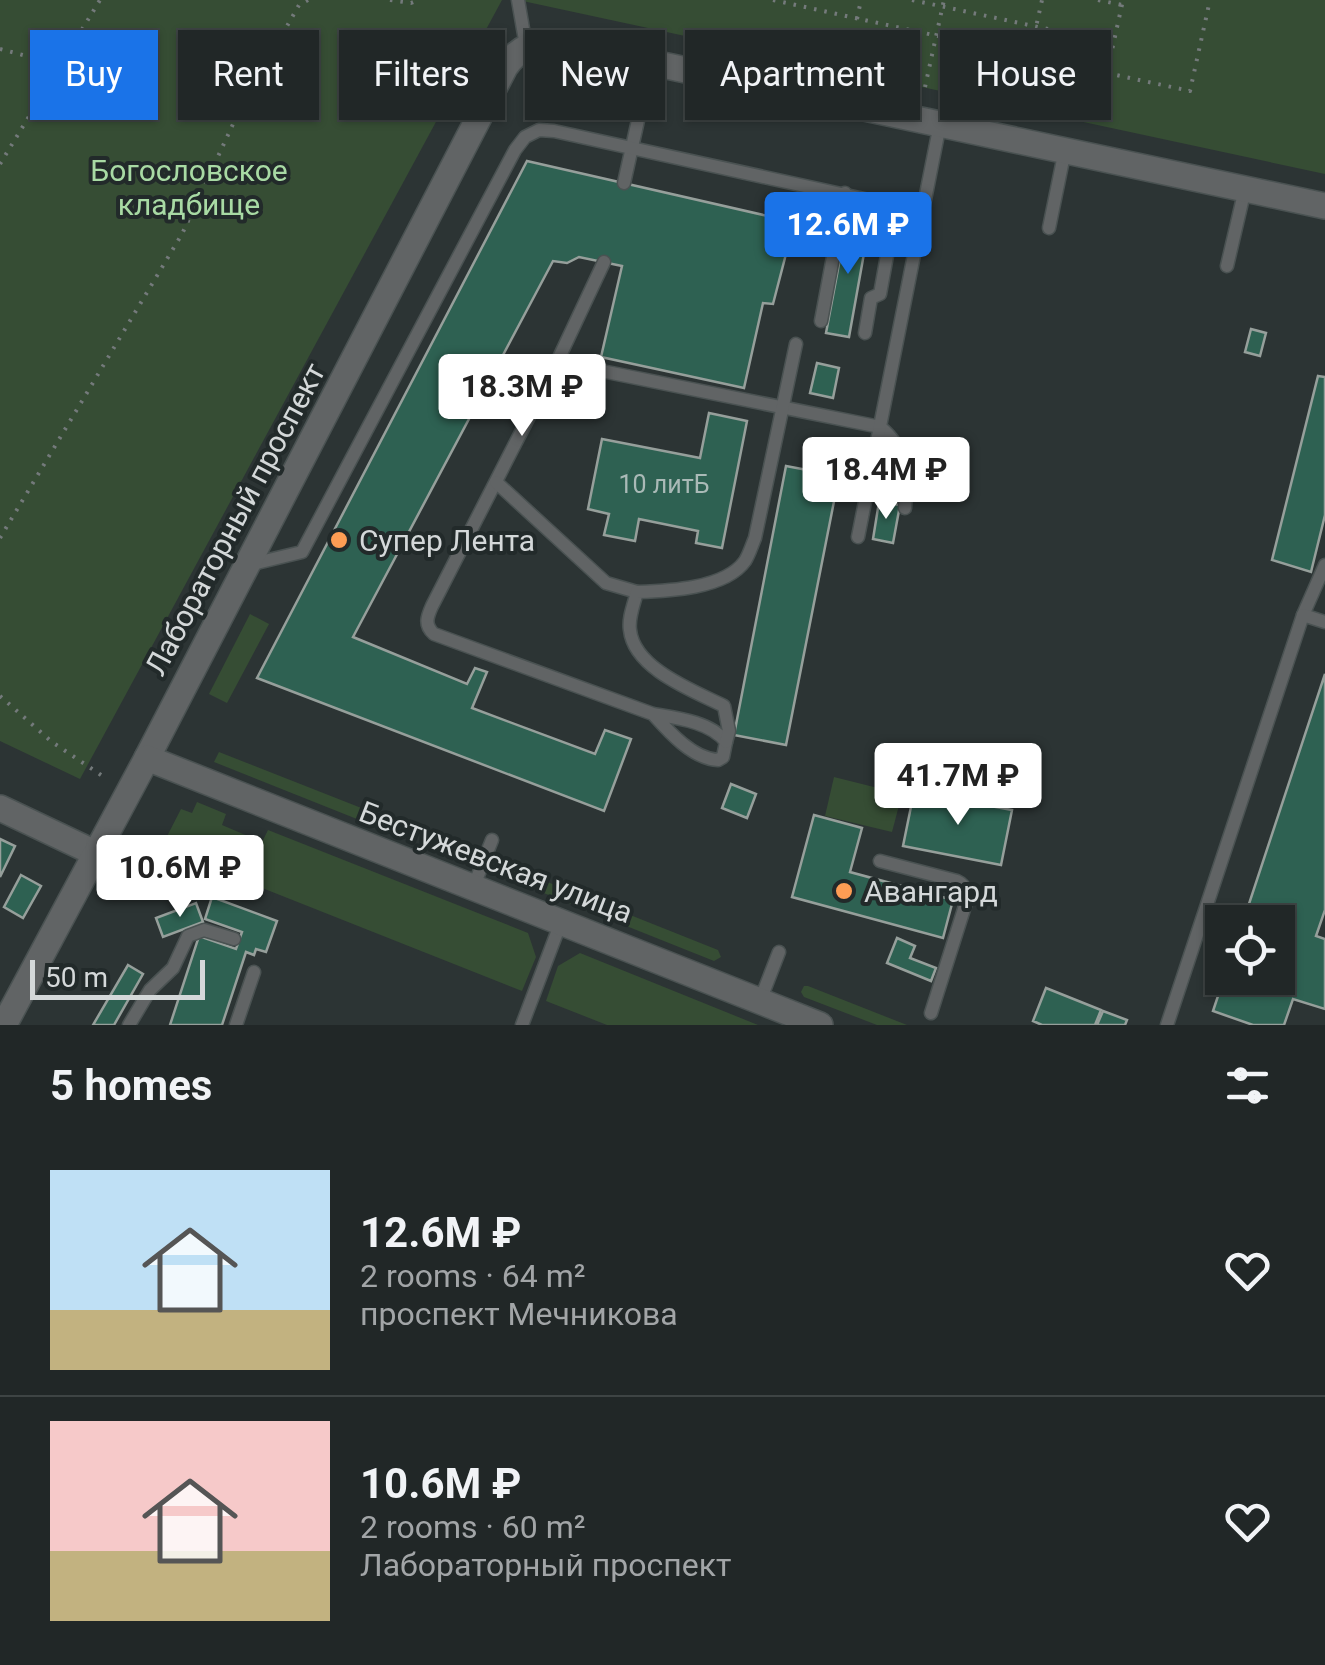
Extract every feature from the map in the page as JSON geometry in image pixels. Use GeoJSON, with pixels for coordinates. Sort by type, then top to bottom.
{"type":"FeatureCollection","features":[{"type":"Feature","properties":{"kind":"street","name":"Лабораторный проспект"},"geometry":{"type":"LineString","coordinates":[[6,1010],[148,758],[505,67],[525,47]]}},
{"type":"Feature","properties":{"kind":"street"},"geometry":{"type":"LineString","coordinates":[[665,65],[1325,206]]}},
{"type":"Feature","properties":{"kind":"street","name":"Бестужевская улица"},"geometry":{"type":"LineString","coordinates":[[148,758],[820,1025]]}},
{"type":"Feature","properties":{"kind":"street"},"geometry":{"type":"LineString","coordinates":[[0,808],[97,854]]}},
{"type":"Feature","properties":{"kind":"lane"},"geometry":{"type":"LineString","coordinates":[[518,0],[525,40]]}},
{"type":"Feature","properties":{"kind":"lane"},"geometry":{"type":"LineString","coordinates":[[624,183],[638,120]]}},
{"type":"Feature","properties":{"kind":"lane"},"geometry":{"type":"LineString","coordinates":[[858,537],[940,124]]}},
{"type":"Feature","properties":{"kind":"lane"},"geometry":{"type":"LineString","coordinates":[[248,565],[302,552],[515,150],[526,136],[539,130],[896,206],[880,294],[871,298],[865,332]]}},
{"type":"Feature","properties":{"kind":"lane"},"geometry":{"type":"LineString","coordinates":[[1050,228],[1066,150]]}},
{"type":"Feature","properties":{"kind":"lane"},"geometry":{"type":"LineString","coordinates":[[1227,266],[1245,190]]}},
{"type":"Feature","properties":{"kind":"lane"},"geometry":{"type":"LineString","coordinates":[[821,321],[844,193]]}},
{"type":"Feature","properties":{"kind":"lane"},"geometry":{"type":"LineString","coordinates":[[604,262],[427,623],[434,634],[654,714],[715,731],[726,742]]}},
{"type":"Feature","properties":{"kind":"lane"},"geometry":{"type":"LineString","coordinates":[[496,482],[606,583],[637,592],[677,591],[730,576],[746,560],[755,538],[796,344]]}},
{"type":"Feature","properties":{"kind":"lane"},"geometry":{"type":"LineString","coordinates":[[557,362],[880,427],[896,442],[903,458],[905,508]]}},
{"type":"Feature","properties":{"kind":"lane"},"geometry":{"type":"LineString","coordinates":[[1167,1025],[1303,615],[1325,566]]}},
{"type":"Feature","properties":{"kind":"lane"},"geometry":{"type":"LineString","coordinates":[[637,592],[629,626],[632,645],[674,682],[724,706],[729,732],[723,757],[711,761],[671,734],[654,714]]}},
{"type":"Feature","properties":{"kind":"lane"},"geometry":{"type":"LineString","coordinates":[[1303,615],[1325,622]]}},
{"type":"Feature","properties":{"kind":"lane"},"geometry":{"type":"LineString","coordinates":[[473,888],[492,840]]}},
{"type":"Feature","properties":{"kind":"lane"},"geometry":{"type":"LineString","coordinates":[[880,860],[957,880],[966,890],[965,906],[931,1013]]}},
{"type":"Feature","properties":{"kind":"lane"},"geometry":{"type":"LineString","coordinates":[[522,1025],[561,922]]}},
{"type":"Feature","properties":{"kind":"lane"},"geometry":{"type":"LineString","coordinates":[[129,1025],[150,990],[174,968],[188,936],[204,930],[234,939]]}},
{"type":"Feature","properties":{"kind":"lane"},"geometry":{"type":"LineString","coordinates":[[760,1001],[779,952]]}},
{"type":"Feature","properties":{"kind":"lane"},"geometry":{"type":"LineString","coordinates":[[236,1025],[254,972]]}},
{"type":"Feature","properties":{"kind":"path"},"geometry":{"type":"LineString","coordinates":[[82,30],[100,0]]}},
{"type":"Feature","properties":{"kind":"path"},"geometry":{"type":"LineString","coordinates":[[0,538],[182,234],[240,109],[300,5],[308,0]]}},
{"type":"Feature","properties":{"kind":"path"},"geometry":{"type":"LineString","coordinates":[[390,0],[418,0]]}},
{"type":"Feature","properties":{"kind":"path"},"geometry":{"type":"LineString","coordinates":[[777,0],[940,37]]}},
{"type":"Feature","properties":{"kind":"path"},"geometry":{"type":"LineString","coordinates":[[857,18],[861,0]]}},
{"type":"Feature","properties":{"kind":"path"},"geometry":{"type":"LineString","coordinates":[[912,0],[943,3],[1113,43]]}},
{"type":"Feature","properties":{"kind":"path"},"geometry":{"type":"LineString","coordinates":[[1035,30],[1042,0]]}},
{"type":"Feature","properties":{"kind":"path"},"geometry":{"type":"LineString","coordinates":[[1098,0],[1122,3],[1111,52]]}},
{"type":"Feature","properties":{"kind":"path"},"geometry":{"type":"LineString","coordinates":[[1111,74],[1190,90],[1210,0]]}},
{"type":"Feature","properties":{"kind":"path"},"geometry":{"type":"LineString","coordinates":[[925,87],[943,3]]}},
{"type":"Feature","properties":{"kind":"path"},"geometry":{"type":"LineString","coordinates":[[0,50],[30,58]]}},
{"type":"Feature","properties":{"kind":"path"},"geometry":{"type":"LineString","coordinates":[[0,164],[30,116]]}},
{"type":"Feature","properties":{"kind":"path"},"geometry":{"type":"LineString","coordinates":[[0,696],[52,742],[104,777]]}},
{"type":"Feature","properties":{"kind":"green space","name":"Богословское кладбище"},"geometry":{"type":"Polygon","coordinates":[[[0,0],[502,0],[486,30],[339,30],[339,120],[437,120],[80,779],[0,741],[0,0]]]}},
{"type":"Feature","properties":{"kind":"green space"},"geometry":{"type":"Polygon","coordinates":[[[518,0],[1325,0],[1325,174],[1075,120],[1111,120],[1111,30],[940,30],[940,91],[920,87],[920,30],[685,30],[685,36],[518,0]]]}},
{"type":"Feature","properties":{"kind":"green space"},"geometry":{"type":"Polygon","coordinates":[[[250,614],[269,624],[227,703],[209,694],[250,614]]]}},
{"type":"Feature","properties":{"kind":"green space"},"geometry":{"type":"Polygon","coordinates":[[[219,752],[402,824],[392,833],[214,762],[219,752]]]}},
{"type":"Feature","properties":{"kind":"green space"},"geometry":{"type":"Polygon","coordinates":[[[834,777],[902,794],[892,832],[825,816],[834,777]]]}},
{"type":"Feature","properties":{"kind":"green space"},"geometry":{"type":"Polygon","coordinates":[[[197,802],[226,814],[222,825],[262,842],[268,830],[528,933],[536,957],[522,991],[161,848],[181,809],[192,813],[197,802]]]}},
{"type":"Feature","properties":{"kind":"green space"},"geometry":{"type":"Polygon","coordinates":[[[505,865],[718,950],[721,957],[714,961],[501,876],[499,869],[505,865]]]}},
{"type":"Feature","properties":{"kind":"green space"},"geometry":{"type":"Polygon","coordinates":[[[580,953],[758,1025],[607,1025],[546,1001],[558,966],[580,953]]]}},
{"type":"Feature","properties":{"kind":"green space"},"geometry":{"type":"Polygon","coordinates":[[[804,986],[907,1025],[877,1025],[804,997],[804,986]]]}},
{"type":"Feature","properties":{"kind":"building"},"geometry":{"type":"Polygon","coordinates":[[[527,161],[781,219],[773,250],[786,254],[773,304],[763,303],[744,388],[601,357],[622,266],[579,257],[567,263],[553,261],[353,637],[467,684],[475,668],[487,672],[472,708],[595,754],[605,730],[631,739],[604,811],[257,678],[527,161]]]}},
{"type":"Feature","properties":{"kind":"building"},"geometry":{"type":"Polygon","coordinates":[[[848,216],[870,220],[849,337],[826,333],[848,216]]]}},
{"type":"Feature","properties":{"kind":"building"},"geometry":{"type":"Polygon","coordinates":[[[1251,329],[1266,333],[1260,356],[1245,352],[1251,329]]]}},
{"type":"Feature","properties":{"kind":"building"},"geometry":{"type":"Polygon","coordinates":[[[817,363],[839,368],[833,398],[810,393],[817,363]]]}},
{"type":"Feature","properties":{"kind":"building"},"geometry":{"type":"Polygon","coordinates":[[[1318,376],[1325,377],[1325,515],[1311,572],[1272,560],[1318,376]]]}},
{"type":"Feature","properties":{"kind":"building"},"geometry":{"type":"Polygon","coordinates":[[[709,413],[747,421],[722,548],[696,543],[698,531],[639,519],[635,541],[604,535],[609,514],[588,509],[602,439],[700,458],[709,413]]]}},
{"type":"Feature","properties":{"kind":"building"},"geometry":{"type":"Polygon","coordinates":[[[786,466],[839,476],[786,745],[734,735],[786,466]]]}},
{"type":"Feature","properties":{"kind":"building"},"geometry":{"type":"Polygon","coordinates":[[[879,502],[900,505],[893,543],[873,539],[879,502]]]}},
{"type":"Feature","properties":{"kind":"building"},"geometry":{"type":"Polygon","coordinates":[[[1325,674],[1325,910],[1316,936],[1325,939],[1325,1009],[1293,999],[1284,1025],[1253,1025],[1213,1011],[1218,995],[1295,995],[1295,905],[1249,905],[1325,674]]]}},
{"type":"Feature","properties":{"kind":"building"},"geometry":{"type":"Polygon","coordinates":[[[731,784],[756,794],[747,818],[722,808],[731,784]]]}},
{"type":"Feature","properties":{"kind":"building"},"geometry":{"type":"Polygon","coordinates":[[[914,792],[1012,810],[1001,865],[903,846],[914,792]]]}},
{"type":"Feature","properties":{"kind":"building"},"geometry":{"type":"Polygon","coordinates":[[[814,815],[862,828],[850,872],[953,900],[943,938],[792,897],[814,815]]]}},
{"type":"Feature","properties":{"kind":"building"},"geometry":{"type":"Polygon","coordinates":[[[0,839],[15,846],[0,877],[0,839]]]}},
{"type":"Feature","properties":{"kind":"building"},"geometry":{"type":"Polygon","coordinates":[[[21,875],[41,886],[23,918],[4,907],[21,875]]]}},
{"type":"Feature","properties":{"kind":"building"},"geometry":{"type":"Polygon","coordinates":[[[212,897],[277,921],[266,952],[246,952],[222,1025],[170,1025],[199,936],[236,949],[242,932],[205,919],[212,897]]]}},
{"type":"Feature","properties":{"kind":"building"},"geometry":{"type":"Polygon","coordinates":[[[196,903],[203,922],[163,937],[156,918],[196,903]]]}},
{"type":"Feature","properties":{"kind":"building"},"geometry":{"type":"Polygon","coordinates":[[[897,938],[915,946],[910,958],[936,968],[931,981],[887,963],[897,938]]]}},
{"type":"Feature","properties":{"kind":"building"},"geometry":{"type":"Polygon","coordinates":[[[128,965],[143,974],[114,1025],[93,1025],[128,965]]]}},
{"type":"Feature","properties":{"kind":"building"},"geometry":{"type":"Polygon","coordinates":[[[1046,988],[1101,1010],[1095,1025],[1042,1025],[1033,1021],[1046,988]]]}},
{"type":"Feature","properties":{"kind":"building"},"geometry":{"type":"Polygon","coordinates":[[[1103,1011],[1127,1020],[1125,1025],[1097,1025],[1103,1011]]]}},
{"type":"Feature","properties":{"kind":"place","name":"Супер Лента"},"geometry":{"type":"Point","coordinates":[339,540]}},
{"type":"Feature","properties":{"kind":"place","name":"Авангард"},"geometry":{"type":"Point","coordinates":[844,891]}}]}
